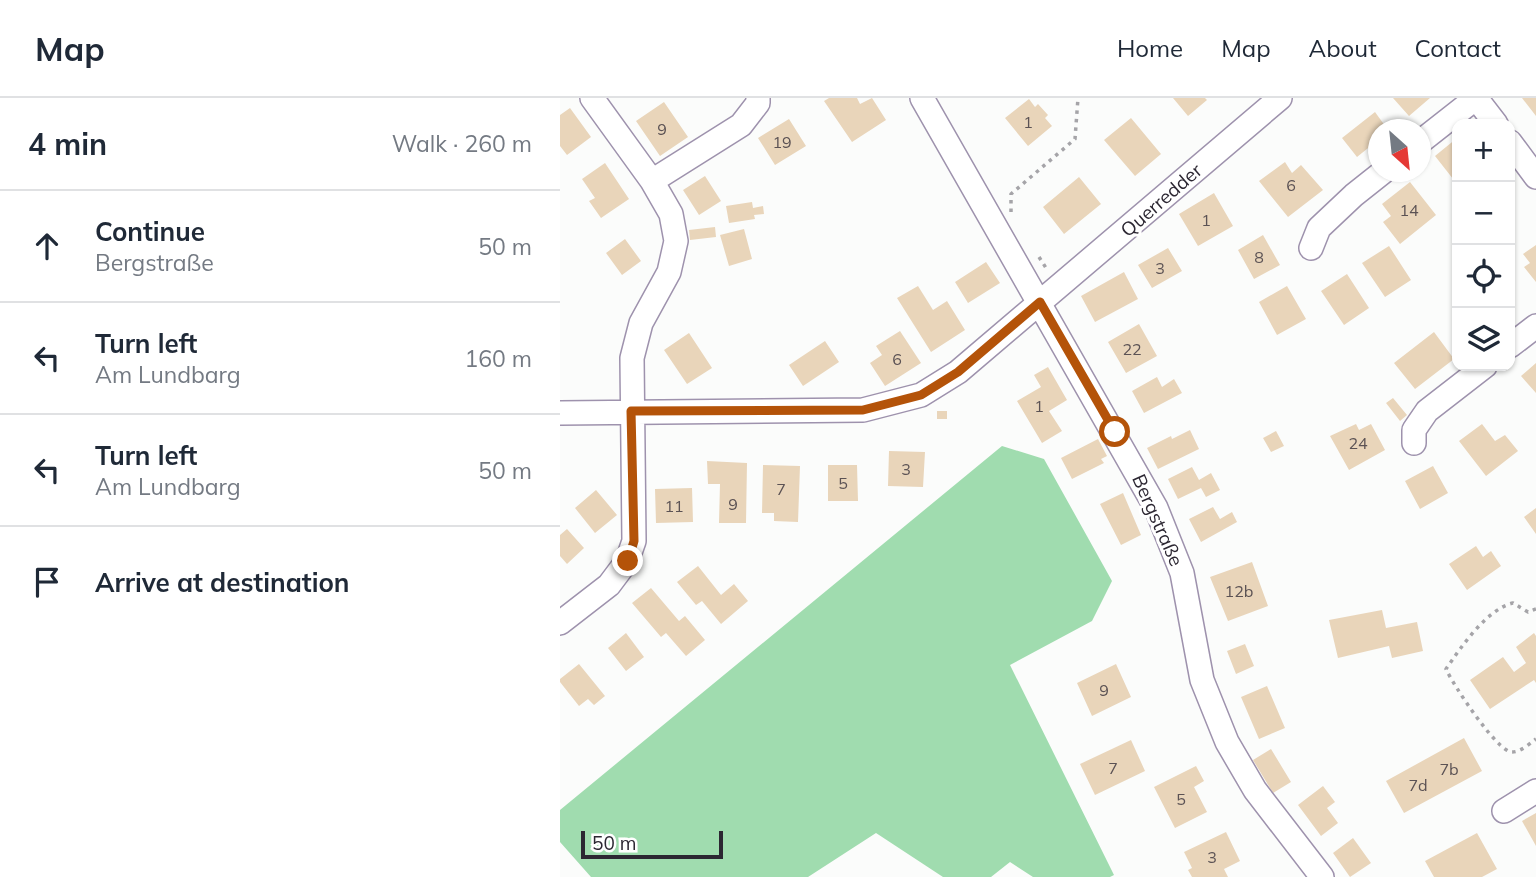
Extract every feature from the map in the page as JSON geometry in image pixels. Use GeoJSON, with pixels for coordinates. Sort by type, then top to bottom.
{"type":"FeatureCollection","features":[{"type":"Feature","properties":{"kind":"street"},"geometry":{"type":"LineString","coordinates":[[560,623],[608,585],[628,561],[634,541],[632,358],[641,323],[669,272],[676,242],[671,214],[652,181],[592,98]]}},
{"type":"Feature","properties":{"kind":"street"},"geometry":{"type":"LineString","coordinates":[[652,181],[741,125],[758,103],[758,98]]}},
{"type":"Feature","properties":{"kind":"street","name":"Bergstraße"},"geometry":{"type":"LineString","coordinates":[[922,98],[1141,478],[1182,573],[1202,680],[1227,743],[1255,790],[1322,877]]}},
{"type":"Feature","properties":{"kind":"street","name":"Querredder"},"geometry":{"type":"LineString","coordinates":[[560,413],[863,410],[921,395],[958,372],[1280,98]]}},
{"type":"Feature","properties":{"kind":"street"},"geometry":{"type":"LineString","coordinates":[[1431,133],[1476,98],[1492,119]]}},
{"type":"Feature","properties":{"kind":"street"},"geometry":{"type":"LineString","coordinates":[[1515,149],[1536,177]]}},
{"type":"Feature","properties":{"kind":"street"},"geometry":{"type":"LineString","coordinates":[[1311,248],[1319,228],[1372,182]]}},
{"type":"Feature","properties":{"kind":"street"},"geometry":{"type":"LineString","coordinates":[[1515,342],[1536,326]]}},
{"type":"Feature","properties":{"kind":"street"},"geometry":{"type":"LineString","coordinates":[[1414,443],[1414,430],[1427,411],[1479,371]]}},
{"type":"Feature","properties":{"kind":"street"},"geometry":{"type":"LineString","coordinates":[[1504,811],[1536,790]]}},
{"type":"Feature","properties":{"kind":"path"},"geometry":{"type":"LineString","coordinates":[[1012,216],[1011,194],[1075,139],[1078,98]]}},
{"type":"Feature","properties":{"kind":"path"},"geometry":{"type":"LineString","coordinates":[[1039,257],[1059,288]]}},
{"type":"Feature","properties":{"kind":"path"},"geometry":{"type":"LineString","coordinates":[[1536,609],[1528,612],[1513,603],[1503,605],[1461,647],[1446,669],[1456,687],[1504,749],[1512,752],[1524,748],[1536,739]]}},
{"type":"Feature","properties":{"kind":"green space"},"geometry":{"type":"Polygon","coordinates":[[[1002,446],[1044,459],[1112,581],[1092,621],[1010,665],[1114,875],[1033,877],[1010,862],[991,877],[943,877],[876,833],[808,877],[591,877],[560,842],[560,810],[1002,446]]]}},
{"type":"Feature","properties":{"kind":"building"},"geometry":{"type":"Polygon","coordinates":[[[829,98],[857,98],[860,104],[872,98],[886,120],[852,142],[824,101],[829,98]]]}},
{"type":"Feature","properties":{"kind":"building"},"geometry":{"type":"Polygon","coordinates":[[[1173,98],[1205,98],[1207,100],[1188,116],[1173,98]]]}},
{"type":"Feature","properties":{"kind":"building"},"geometry":{"type":"Polygon","coordinates":[[[1393,98],[1430,98],[1409,116],[1393,98]]]}},
{"type":"Feature","properties":{"kind":"building"},"geometry":{"type":"Polygon","coordinates":[[[1522,98],[1536,98],[1536,116],[1522,98]]]}},
{"type":"Feature","properties":{"kind":"building"},"geometry":{"type":"Polygon","coordinates":[[[1029,99],[1035,107],[1038,104],[1048,115],[1045,118],[1052,126],[1028,146],[1005,118],[1029,99]]]}},
{"type":"Feature","properties":{"kind":"building"},"geometry":{"type":"Polygon","coordinates":[[[664,102],[688,137],[660,156],[636,121],[664,102]]]}},
{"type":"Feature","properties":{"kind":"building"},"geometry":{"type":"Polygon","coordinates":[[[570,108],[591,137],[567,155],[560,146],[560,115],[570,108]]]}},
{"type":"Feature","properties":{"kind":"building"},"geometry":{"type":"Polygon","coordinates":[[[1375,112],[1380,119],[1368,119],[1368,148],[1357,157],[1342,138],[1375,112]]]}},
{"type":"Feature","properties":{"kind":"building"},"geometry":{"type":"Polygon","coordinates":[[[1131,118],[1161,154],[1135,176],[1104,140],[1131,118]]]}},
{"type":"Feature","properties":{"kind":"building"},"geometry":{"type":"Polygon","coordinates":[[[789,119],[806,146],[775,165],[758,138],[789,119]]]}},
{"type":"Feature","properties":{"kind":"building"},"geometry":{"type":"Polygon","coordinates":[[[1452,142],[1452,178],[1435,156],[1452,142]]]}},
{"type":"Feature","properties":{"kind":"building"},"geometry":{"type":"Polygon","coordinates":[[[1285,162],[1292,173],[1301,165],[1323,190],[1288,217],[1259,181],[1285,162]]]}},
{"type":"Feature","properties":{"kind":"building"},"geometry":{"type":"Polygon","coordinates":[[[605,163],[629,199],[601,218],[589,201],[595,198],[582,179],[605,163]]]}},
{"type":"Feature","properties":{"kind":"building"},"geometry":{"type":"Polygon","coordinates":[[[705,176],[721,201],[699,215],[683,190],[705,176]]]}},
{"type":"Feature","properties":{"kind":"building"},"geometry":{"type":"Polygon","coordinates":[[[1079,177],[1101,204],[1064,234],[1043,207],[1079,177]]]}},
{"type":"Feature","properties":{"kind":"building"},"geometry":{"type":"Polygon","coordinates":[[[1410,182],[1436,215],[1400,244],[1383,222],[1391,216],[1382,204],[1410,182]]]}},
{"type":"Feature","properties":{"kind":"building"},"geometry":{"type":"Polygon","coordinates":[[[1214,193],[1233,226],[1198,246],[1179,214],[1214,193]]]}},
{"type":"Feature","properties":{"kind":"building"},"geometry":{"type":"Polygon","coordinates":[[[752,202],[753,208],[763,206],[764,214],[754,215],[755,219],[729,223],[726,206],[752,202]]]}},
{"type":"Feature","properties":{"kind":"building"},"geometry":{"type":"Polygon","coordinates":[[[715,227],[716,237],[690,240],[689,230],[715,227]]]}},
{"type":"Feature","properties":{"kind":"building"},"geometry":{"type":"Polygon","coordinates":[[[744,229],[752,259],[729,266],[720,235],[744,229]]]}},
{"type":"Feature","properties":{"kind":"building"},"geometry":{"type":"Polygon","coordinates":[[[1263,235],[1280,265],[1254,279],[1238,250],[1263,235]]]}},
{"type":"Feature","properties":{"kind":"building"},"geometry":{"type":"Polygon","coordinates":[[[625,239],[641,261],[622,275],[606,253],[625,239]]]}},
{"type":"Feature","properties":{"kind":"building"},"geometry":{"type":"Polygon","coordinates":[[[1536,245],[1536,282],[1524,267],[1530,263],[1523,254],[1536,245]]]}},
{"type":"Feature","properties":{"kind":"building"},"geometry":{"type":"Polygon","coordinates":[[[1389,246],[1411,280],[1385,297],[1362,263],[1389,246]]]}},
{"type":"Feature","properties":{"kind":"building"},"geometry":{"type":"Polygon","coordinates":[[[1168,248],[1182,271],[1152,288],[1138,265],[1168,248]]]}},
{"type":"Feature","properties":{"kind":"building"},"geometry":{"type":"Polygon","coordinates":[[[986,262],[1000,283],[968,303],[955,282],[986,262]]]}},
{"type":"Feature","properties":{"kind":"building"},"geometry":{"type":"Polygon","coordinates":[[[1124,272],[1138,299],[1095,322],[1081,296],[1124,272]]]}},
{"type":"Feature","properties":{"kind":"building"},"geometry":{"type":"Polygon","coordinates":[[[1347,274],[1369,308],[1344,325],[1321,291],[1347,274]]]}},
{"type":"Feature","properties":{"kind":"building"},"geometry":{"type":"Polygon","coordinates":[[[918,286],[933,310],[947,301],[965,330],[931,352],[897,298],[918,286]]]}},
{"type":"Feature","properties":{"kind":"building"},"geometry":{"type":"Polygon","coordinates":[[[1287,286],[1306,319],[1277,335],[1259,302],[1287,286]]]}},
{"type":"Feature","properties":{"kind":"building"},"geometry":{"type":"Polygon","coordinates":[[[1139,324],[1157,356],[1126,373],[1108,342],[1139,324]]]}},
{"type":"Feature","properties":{"kind":"building"},"geometry":{"type":"Polygon","coordinates":[[[900,331],[921,363],[885,386],[870,363],[882,355],[876,346],[900,331]]]}},
{"type":"Feature","properties":{"kind":"building"},"geometry":{"type":"Polygon","coordinates":[[[1434,332],[1452,356],[1452,361],[1415,389],[1394,363],[1434,332]]]}},
{"type":"Feature","properties":{"kind":"building"},"geometry":{"type":"Polygon","coordinates":[[[689,333],[712,368],[687,384],[664,350],[689,333]]]}},
{"type":"Feature","properties":{"kind":"building"},"geometry":{"type":"Polygon","coordinates":[[[825,341],[839,362],[803,386],[789,365],[825,341]]]}},
{"type":"Feature","properties":{"kind":"building"},"geometry":{"type":"Polygon","coordinates":[[[1536,363],[1536,393],[1521,376],[1536,363]]]}},
{"type":"Feature","properties":{"kind":"building"},"geometry":{"type":"Polygon","coordinates":[[[1048,367],[1067,400],[1049,411],[1062,431],[1042,443],[1017,401],[1041,387],[1034,375],[1048,367]]]}},
{"type":"Feature","properties":{"kind":"building"},"geometry":{"type":"Polygon","coordinates":[[[1157,377],[1162,387],[1174,379],[1182,393],[1144,413],[1132,391],[1157,377]]]}},
{"type":"Feature","properties":{"kind":"building"},"geometry":{"type":"Polygon","coordinates":[[[1393,398],[1407,415],[1400,421],[1386,403],[1393,398]]]}},
{"type":"Feature","properties":{"kind":"building"},"geometry":{"type":"Polygon","coordinates":[[[937,411],[947,411],[947,419],[937,419],[937,411]]]}},
{"type":"Feature","properties":{"kind":"building"},"geometry":{"type":"Polygon","coordinates":[[[1356,424],[1359,430],[1371,424],[1385,450],[1349,470],[1330,436],[1356,424]]]}},
{"type":"Feature","properties":{"kind":"building"},"geometry":{"type":"Polygon","coordinates":[[[1482,424],[1495,441],[1505,435],[1518,451],[1486,476],[1459,441],[1482,424]]]}},
{"type":"Feature","properties":{"kind":"building"},"geometry":{"type":"Polygon","coordinates":[[[1190,430],[1199,449],[1158,469],[1147,448],[1190,430]]]}},
{"type":"Feature","properties":{"kind":"building"},"geometry":{"type":"Polygon","coordinates":[[[1276,431],[1284,446],[1271,452],[1263,438],[1276,431]]]}},
{"type":"Feature","properties":{"kind":"building"},"geometry":{"type":"Polygon","coordinates":[[[1098,439],[1107,456],[1101,459],[1104,463],[1072,479],[1061,458],[1098,439]]]}},
{"type":"Feature","properties":{"kind":"building"},"geometry":{"type":"Polygon","coordinates":[[[889,451],[925,452],[923,487],[888,486],[889,451]]]}},
{"type":"Feature","properties":{"kind":"building"},"geometry":{"type":"Polygon","coordinates":[[[707,461],[747,463],[746,523],[719,523],[720,484],[708,484],[707,461]]]}},
{"type":"Feature","properties":{"kind":"building"},"geometry":{"type":"Polygon","coordinates":[[[763,465],[800,466],[798,522],[774,521],[774,513],[762,513],[763,465]]]}},
{"type":"Feature","properties":{"kind":"building"},"geometry":{"type":"Polygon","coordinates":[[[828,465],[857,465],[858,501],[828,501],[828,465]]]}},
{"type":"Feature","properties":{"kind":"building"},"geometry":{"type":"Polygon","coordinates":[[[1433,466],[1448,493],[1420,509],[1405,481],[1433,466]]]}},
{"type":"Feature","properties":{"kind":"building"},"geometry":{"type":"Polygon","coordinates":[[[1192,467],[1199,480],[1211,473],[1220,490],[1206,497],[1201,488],[1178,499],[1168,479],[1192,467]]]}},
{"type":"Feature","properties":{"kind":"building"},"geometry":{"type":"Polygon","coordinates":[[[692,488],[693,522],[656,523],[655,489],[692,488]]]}},
{"type":"Feature","properties":{"kind":"building"},"geometry":{"type":"Polygon","coordinates":[[[596,490],[617,515],[595,533],[575,508],[596,490]]]}},
{"type":"Feature","properties":{"kind":"building"},"geometry":{"type":"Polygon","coordinates":[[[1123,493],[1141,535],[1121,545],[1100,504],[1123,493]]]}},
{"type":"Feature","properties":{"kind":"building"},"geometry":{"type":"Polygon","coordinates":[[[1213,507],[1220,519],[1232,512],[1237,522],[1201,542],[1189,519],[1213,507]]]}},
{"type":"Feature","properties":{"kind":"building"},"geometry":{"type":"Polygon","coordinates":[[[1536,508],[1536,534],[1524,517],[1536,508]]]}},
{"type":"Feature","properties":{"kind":"building"},"geometry":{"type":"Polygon","coordinates":[[[567,529],[584,548],[567,564],[560,556],[560,535],[567,529]]]}},
{"type":"Feature","properties":{"kind":"building"},"geometry":{"type":"Polygon","coordinates":[[[1476,546],[1483,557],[1491,551],[1501,566],[1467,590],[1449,564],[1476,546]]]}},
{"type":"Feature","properties":{"kind":"building"},"geometry":{"type":"Polygon","coordinates":[[[1252,562],[1268,606],[1228,621],[1210,577],[1252,562]]]}},
{"type":"Feature","properties":{"kind":"building"},"geometry":{"type":"Polygon","coordinates":[[[698,566],[721,595],[734,584],[748,601],[721,624],[702,601],[696,605],[677,582],[698,566]]]}},
{"type":"Feature","properties":{"kind":"building"},"geometry":{"type":"Polygon","coordinates":[[[651,588],[679,621],[685,616],[705,640],[686,656],[666,633],[661,637],[632,603],[651,588]]]}},
{"type":"Feature","properties":{"kind":"building"},"geometry":{"type":"Polygon","coordinates":[[[1382,610],[1386,628],[1417,622],[1423,651],[1392,658],[1389,646],[1338,658],[1329,620],[1382,610]]]}},
{"type":"Feature","properties":{"kind":"building"},"geometry":{"type":"Polygon","coordinates":[[[626,633],[644,657],[626,671],[608,648],[626,633]]]}},
{"type":"Feature","properties":{"kind":"building"},"geometry":{"type":"Polygon","coordinates":[[[1534,633],[1536,683],[1534,680],[1490,709],[1470,680],[1503,657],[1514,672],[1526,663],[1516,647],[1534,633]]]}},
{"type":"Feature","properties":{"kind":"building"},"geometry":{"type":"Polygon","coordinates":[[[1245,644],[1254,666],[1236,674],[1227,651],[1245,644]]]}},
{"type":"Feature","properties":{"kind":"building"},"geometry":{"type":"Polygon","coordinates":[[[579,664],[605,696],[594,705],[588,699],[579,706],[560,682],[560,679],[579,664]]]}},
{"type":"Feature","properties":{"kind":"building"},"geometry":{"type":"Polygon","coordinates":[[[1116,664],[1131,697],[1092,716],[1077,683],[1116,664]]]}},
{"type":"Feature","properties":{"kind":"building"},"geometry":{"type":"Polygon","coordinates":[[[1267,686],[1285,728],[1259,739],[1241,697],[1267,686]]]}},
{"type":"Feature","properties":{"kind":"building"},"geometry":{"type":"Polygon","coordinates":[[[1464,738],[1482,771],[1404,813],[1386,781],[1464,738]]]}},
{"type":"Feature","properties":{"kind":"building"},"geometry":{"type":"Polygon","coordinates":[[[1131,740],[1145,771],[1095,795],[1080,764],[1131,740]]]}},
{"type":"Feature","properties":{"kind":"building"},"geometry":{"type":"Polygon","coordinates":[[[1271,749],[1291,782],[1273,793],[1253,760],[1271,749]]]}},
{"type":"Feature","properties":{"kind":"building"},"geometry":{"type":"Polygon","coordinates":[[[1196,766],[1204,781],[1194,787],[1207,812],[1175,828],[1154,787],[1196,766]]]}},
{"type":"Feature","properties":{"kind":"building"},"geometry":{"type":"Polygon","coordinates":[[[1323,786],[1335,802],[1327,808],[1338,823],[1321,836],[1298,805],[1323,786]]]}},
{"type":"Feature","properties":{"kind":"building"},"geometry":{"type":"Polygon","coordinates":[[[1536,813],[1536,846],[1522,821],[1536,813]]]}},
{"type":"Feature","properties":{"kind":"building"},"geometry":{"type":"Polygon","coordinates":[[[1226,832],[1240,861],[1224,869],[1228,877],[1192,877],[1188,870],[1192,868],[1184,852],[1226,832]]]}},
{"type":"Feature","properties":{"kind":"building"},"geometry":{"type":"Polygon","coordinates":[[[1477,833],[1497,869],[1482,877],[1434,877],[1425,861],[1477,833]]]}},
{"type":"Feature","properties":{"kind":"building"},"geometry":{"type":"Polygon","coordinates":[[[1353,838],[1371,863],[1350,877],[1333,853],[1353,838]]]}},
{"type":"Feature","properties":{"kind":"route"},"geometry":{"type":"LineString","coordinates":[[628,561],[634,541],[631,411],[863,410],[921,395],[958,372],[1040,302],[1115,432]]}}]}
